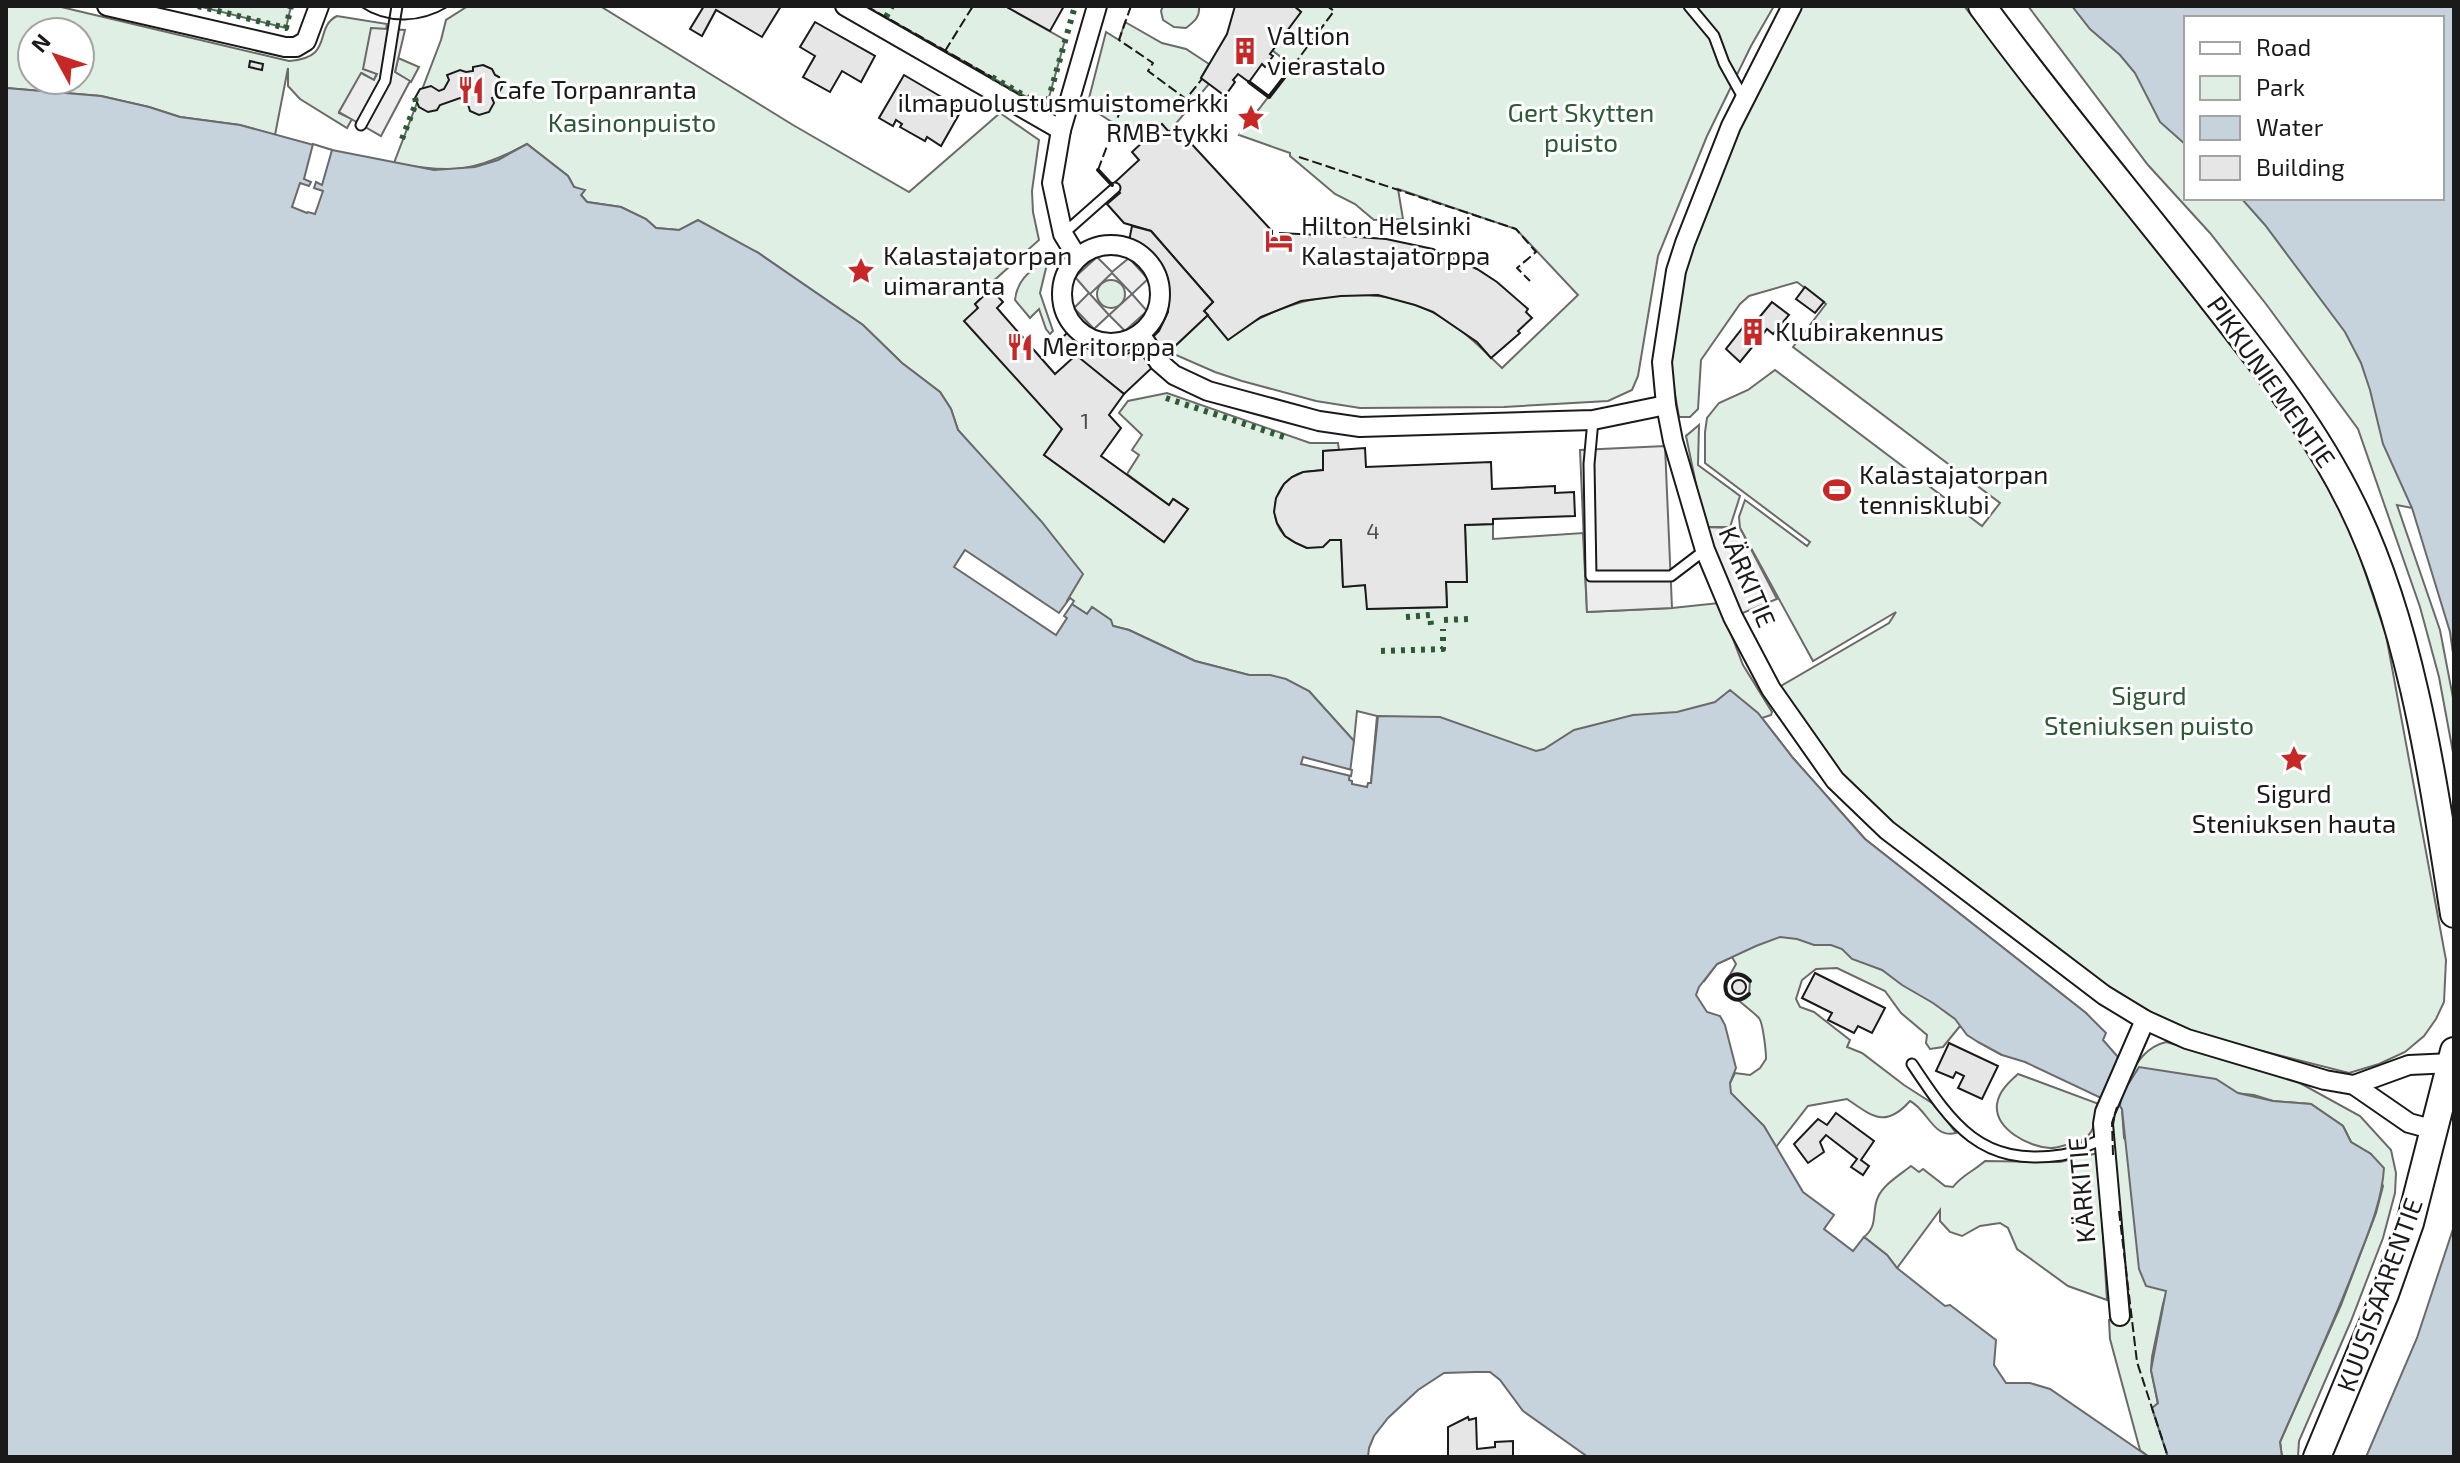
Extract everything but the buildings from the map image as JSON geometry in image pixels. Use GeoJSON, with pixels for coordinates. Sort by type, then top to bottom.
{"type":"FeatureCollection","features":[{"type":"Feature","properties":{"kind":"main road","name":"PIKKUNIEMENTIE"},"geometry":{"type":"LineString","coordinates":[[1982,6],[2297,411],[2327,458],[2353,508],[2383,581],[2414,687],[2454,914]]}},
{"type":"Feature","properties":{"kind":"main road"},"geometry":{"type":"LineString","coordinates":[[2435,1130],[2453,1057]]}},
{"type":"Feature","properties":{"kind":"main road","name":"KUUSISAARENTIE"},"geometry":{"type":"LineString","coordinates":[[2317,1457],[2385,1294],[2410,1223],[2435,1130]]}},
{"type":"Feature","properties":{"kind":"street"},"geometry":{"type":"LineString","coordinates":[[107,6],[296,47],[306,41],[319,6]]}},
{"type":"Feature","properties":{"kind":"street"},"geometry":{"type":"LineString","coordinates":[[845,6],[1061,130]]}},
{"type":"Feature","properties":{"kind":"street"},"geometry":{"type":"LineString","coordinates":[[1077,257],[1063,234],[1052,183],[1061,130],[1097,6]]}},
{"type":"Feature","properties":{"kind":"street","name":"KÄRKITIE"},"geometry":{"type":"LineString","coordinates":[[1792,6],[1731,126],[1676,271],[1662,362],[1673,441],[1705,550],[1733,617],[1771,689],[1835,780],[1887,830],[2094,987],[2145,1020],[2187,1039],[2325,1080],[2354,1085],[2409,1123],[2435,1130]]}},
{"type":"Feature","properties":{"kind":"street"},"geometry":{"type":"LineString","coordinates":[[1102,245],[1115,245],[1140,254],[1151,266],[1157,277],[1160,302],[1151,324],[1140,334],[1119,343],[1104,343],[1079,333],[1070,323],[1061,297],[1062,282],[1077,257],[1102,245]]}},
{"type":"Feature","properties":{"kind":"street"},"geometry":{"type":"LineString","coordinates":[[1140,334],[1159,362],[1174,375],[1208,391],[1319,421],[1360,427],[1593,420],[1666,405]]}},
{"type":"Feature","properties":{"kind":"street","name":"KÄRKITIE"},"geometry":{"type":"LineString","coordinates":[[2120,1316],[2103,1139],[2105,1112],[2145,1020]]}},
{"type":"Feature","properties":{"kind":"street"},"geometry":{"type":"LineString","coordinates":[[2354,1085],[2409,1065],[2453,1057]]}},
{"type":"Feature","properties":{"kind":"lane"},"geometry":{"type":"LineString","coordinates":[[361,125],[385,81],[397,6]]}},
{"type":"Feature","properties":{"kind":"lane"},"geometry":{"type":"LineString","coordinates":[[1689,6],[1714,36],[1724,63],[1744,99]]}},
{"type":"Feature","properties":{"kind":"lane"},"geometry":{"type":"LineString","coordinates":[[1063,234],[1115,188]]}},
{"type":"Feature","properties":{"kind":"lane"},"geometry":{"type":"LineString","coordinates":[[1593,420],[1589,464],[1591,576],[1671,576],[1705,550]]}},
{"type":"Feature","properties":{"kind":"lane"},"geometry":{"type":"LineString","coordinates":[[1912,1064],[1942,1109],[1966,1134],[1988,1149],[2020,1156],[2063,1155],[2103,1139]]}},
{"type":"Feature","properties":{"kind":"green space"},"geometry":{"type":"Polygon","coordinates":[[[6,6],[57,6],[289,61],[313,54],[330,21],[337,16],[387,24],[386,29],[371,29],[377,73],[374,80],[362,73],[339,113],[352,119],[347,128],[300,99],[288,86],[288,68],[275,135],[240,125],[180,117],[96,96],[96,16],[16,16],[16,89],[6,88],[6,6]]]}},
{"type":"Feature","properties":{"kind":"green space"},"geometry":{"type":"Polygon","coordinates":[[[198,6],[291,6],[286,28],[198,6]]]}},
{"type":"Feature","properties":{"kind":"green space","name":"Kasinonpuisto"},"geometry":{"type":"Polygon","coordinates":[[[468,6],[600,6],[793,125],[909,192],[1000,113],[1039,140],[1032,191],[1039,240],[989,285],[991,289],[975,304],[1062,429],[1044,455],[1164,542],[1188,509],[1174,499],[1169,505],[1127,474],[1139,455],[1132,450],[1142,435],[1119,413],[1128,401],[1167,393],[1310,443],[1338,443],[1339,450],[1323,451],[1323,470],[1292,477],[1281,489],[1275,504],[1276,521],[1284,535],[1307,548],[1330,540],[1341,540],[1343,587],[1365,585],[1368,609],[1447,607],[1446,582],[1467,581],[1465,525],[1493,524],[1493,539],[1583,533],[1587,612],[1719,603],[1743,665],[1772,712],[1762,718],[1865,839],[2086,1013],[2075,1014],[1479,811],[1368,783],[1371,783],[1377,716],[1357,711],[1354,741],[1309,691],[1270,675],[1249,675],[1195,661],[1129,630],[1113,626],[1092,608],[1087,614],[1067,601],[985,461],[958,430],[951,409],[940,392],[902,363],[863,325],[757,252],[679,230],[656,228],[646,219],[621,207],[587,202],[581,195],[584,191],[574,187],[568,176],[527,144],[492,160],[463,168],[432,169],[394,163],[446,20],[468,6]]]}},
{"type":"Feature","properties":{"kind":"green space"},"geometry":{"type":"Polygon","coordinates":[[[866,6],[1005,6],[1065,40],[1046,108],[866,6]]]}},
{"type":"Feature","properties":{"kind":"green space"},"geometry":{"type":"Polygon","coordinates":[[[1163,6],[1199,6],[1199,13],[1186,28],[1174,27],[1163,20],[1163,6]]]}},
{"type":"Feature","properties":{"kind":"green space","name":"Gert Skytten puisto"},"geometry":{"type":"Polygon","coordinates":[[[1294,6],[1774,6],[1707,136],[1658,256],[1638,376],[1632,390],[1608,401],[1504,407],[1360,408],[1316,401],[1242,381],[1169,352],[1208,315],[1244,327],[1268,314],[1320,298],[1374,296],[1401,300],[1427,309],[1451,323],[1502,368],[1578,295],[1516,229],[1398,189],[1403,219],[1374,220],[1355,204],[1335,194],[1290,153],[1239,135],[1292,66],[1272,50],[1301,12],[1294,6]]]}},
{"type":"Feature","properties":{"kind":"green space","name":"Sigurd Steniuksen puisto"},"geometry":{"type":"Polygon","coordinates":[[[1795,6],[1964,6],[2277,403],[2329,483],[2360,557],[2386,635],[2446,960],[2444,1002],[2424,1036],[2405,1052],[2349,1073],[2187,1032],[2145,1014],[2107,990],[1881,814],[1843,779],[1774,690],[1889,623],[1896,612],[1813,661],[1740,528],[1739,517],[1745,500],[1807,546],[1810,542],[1705,463],[1707,418],[1719,403],[1748,390],[1775,370],[1982,526],[2000,503],[1793,347],[1826,304],[1797,282],[1749,296],[1740,304],[1701,360],[1698,409],[1690,417],[1679,417],[1671,372],[1679,283],[1733,131],[1795,6]]]}},
{"type":"Feature","properties":{"kind":"green space"},"geometry":{"type":"Polygon","coordinates":[[[2028,6],[2114,6],[2184,79],[2184,200],[2329,200],[2412,508],[2397,505],[2440,630],[2454,703],[2454,758],[2439,677],[2420,607],[2358,429],[2210,233],[2148,165],[2028,6]]]}},
{"type":"Feature","properties":{"kind":"green space"},"geometry":{"type":"Polygon","coordinates":[[[1125,22],[1162,43],[1186,49],[1209,64],[1201,78],[1209,84],[1169,132],[1143,142],[1087,106],[1106,32],[1119,40],[1125,22]]]}},
{"type":"Feature","properties":{"kind":"green space"},"geometry":{"type":"Polygon","coordinates":[[[398,58],[419,67],[411,82],[395,72],[398,58]]]}},
{"type":"Feature","properties":{"kind":"green space"},"geometry":{"type":"Polygon","coordinates":[[[1044,261],[1047,264],[1040,293],[1053,331],[1050,334],[1039,309],[1030,318],[1015,300],[1021,282],[1044,261]]]}},
{"type":"Feature","properties":{"kind":"green space"},"geometry":{"type":"Polygon","coordinates":[[[1111,280],[1121,284],[1125,294],[1121,304],[1111,308],[1101,304],[1097,294],[1101,284],[1111,280]]]}},
{"type":"Feature","properties":{"kind":"green space"},"geometry":{"type":"Polygon","coordinates":[[[1699,425],[1698,465],[1740,496],[1730,527],[1705,527],[1686,436],[1699,425]]]}},
{"type":"Feature","properties":{"kind":"green space"},"geometry":{"type":"Polygon","coordinates":[[[1853,932],[2002,1055],[1978,1042],[1960,1026],[1943,1047],[1930,1049],[1926,1043],[1927,1035],[1901,1013],[1885,991],[1837,968],[1816,969],[1802,980],[1796,999],[1800,1007],[1814,1012],[1850,1040],[1847,1047],[1862,1053],[1935,1105],[1956,1133],[1948,1134],[1936,1128],[1910,1101],[1893,1115],[1878,1117],[1847,1099],[1808,1106],[1776,1147],[1764,1126],[1730,1093],[1730,1083],[1735,1073],[1750,1075],[1766,1059],[1760,1021],[1738,1000],[1749,994],[1750,981],[1744,975],[1735,974],[1726,982],[1736,964],[1732,957],[1717,964],[1705,980],[1703,942],[1853,932]]]}},
{"type":"Feature","properties":{"kind":"green space"},"geometry":{"type":"Polygon","coordinates":[[[2166,1042],[2289,1077],[2360,1116],[2391,1150],[2396,1173],[2395,1193],[2383,1238],[2299,1441],[2298,1457],[2282,1457],[2280,1442],[2341,1305],[2383,1186],[2371,1154],[2351,1142],[2343,1126],[2311,1104],[2125,1082],[2147,1052],[2166,1042]]]}},
{"type":"Feature","properties":{"kind":"green space"},"geometry":{"type":"Polygon","coordinates":[[[2018,1074],[2099,1104],[2089,1135],[2073,1143],[2050,1148],[2032,1144],[2007,1129],[1998,1113],[1998,1099],[2018,1074]]]}},
{"type":"Feature","properties":{"kind":"green space"},"geometry":{"type":"Polygon","coordinates":[[[2120,1106],[2124,1138],[2185,1233],[2163,1304],[2151,1370],[2158,1404],[2152,1408],[2168,1457],[2149,1457],[2140,1450],[2110,1339],[2109,1320],[2127,1313],[2113,1155],[2112,1123],[2120,1106]]]}},
{"type":"Feature","properties":{"kind":"green space"},"geometry":{"type":"Polygon","coordinates":[[[2098,1153],[2107,1300],[2068,1286],[2017,1249],[2008,1228],[2000,1223],[1980,1226],[1962,1236],[1950,1232],[1940,1221],[1940,1210],[1897,1268],[1887,1255],[1864,1237],[1872,1228],[1881,1192],[1911,1166],[1919,1172],[1923,1169],[1945,1186],[1953,1187],[1985,1161],[2060,1162],[2098,1153]]]}},
{"type":"Feature","properties":{"kind":"shaded area"},"geometry":{"type":"Polygon","coordinates":[[[371,28],[405,30],[395,72],[410,81],[381,136],[339,112],[361,73],[374,80],[377,74],[363,69],[371,28]]]}},
{"type":"Feature","properties":{"kind":"shaded area"},"geometry":{"type":"Polygon","coordinates":[[[1097,257],[1112,272],[1129,258],[1148,279],[1132,294],[1112,273],[1090,294],[1109,315],[1094,329],[1074,308],[1089,293],[1075,277],[1097,257]]]}},
{"type":"Feature","properties":{"kind":"shaded area"},"geometry":{"type":"Polygon","coordinates":[[[1132,294],[1147,311],[1125,331],[1109,315],[1132,294]]]}},
{"type":"Feature","properties":{"kind":"shaded area"},"geometry":{"type":"Polygon","coordinates":[[[1665,446],[1672,608],[1587,612],[1580,450],[1665,446]]]}},
{"type":"Feature","properties":{"kind":"shaded area"},"geometry":{"type":"Polygon","coordinates":[[[1698,527],[1740,528],[1777,599],[1733,617],[1698,527]]]}},
{"type":"Feature","properties":{"kind":"water"},"geometry":{"type":"Polygon","coordinates":[[[2072,6],[2454,6],[2454,660],[2450,632],[2412,508],[2383,444],[2361,363],[2345,332],[2243,200],[2444,200],[2444,16],[2184,16],[2184,143],[2160,122],[2135,73],[2090,29],[2072,6]]]}},
{"type":"Feature","properties":{"kind":"water"},"geometry":{"type":"Polygon","coordinates":[[[6,88],[16,89],[16,96],[101,96],[180,117],[240,125],[332,150],[434,170],[475,167],[498,160],[527,144],[568,176],[574,187],[585,190],[581,195],[587,202],[621,207],[646,219],[656,228],[679,230],[698,220],[757,252],[863,325],[902,363],[940,392],[951,409],[958,430],[1041,521],[1083,574],[1067,601],[1087,614],[1092,607],[1111,620],[1113,626],[1129,630],[1195,661],[1249,675],[1286,679],[1309,691],[1354,741],[1349,780],[1352,784],[1367,787],[1371,783],[1378,716],[1440,717],[1536,751],[1574,730],[1633,715],[1677,712],[1715,702],[1730,690],[1758,713],[1793,758],[1865,839],[2086,1013],[2106,1033],[2103,1040],[2118,1057],[2113,1075],[2129,1083],[2139,1067],[2216,1079],[2238,1093],[2273,1101],[2311,1104],[2343,1126],[2351,1142],[2371,1154],[2384,1168],[2378,1204],[2366,1239],[2280,1442],[2282,1457],[2168,1457],[2152,1408],[2158,1403],[2151,1370],[2166,1291],[2146,1286],[2139,1269],[2121,1098],[2106,1091],[2101,1098],[2025,1062],[2002,1055],[1967,1035],[1955,1019],[1933,1003],[1882,970],[1852,959],[1842,949],[1780,937],[1717,964],[1696,995],[1707,1012],[1720,1016],[1725,1025],[1736,1068],[1730,1083],[1731,1093],[1764,1126],[1803,1192],[1834,1215],[1824,1229],[1853,1251],[1864,1237],[1945,1306],[1950,1305],[1996,1340],[1994,1365],[2006,1383],[2030,1383],[2050,1389],[2149,1457],[1588,1457],[1523,1411],[1500,1380],[1490,1372],[1475,1372],[1444,1373],[1418,1390],[1374,1436],[1368,1457],[6,1457],[6,88]]]}},
{"type":"Feature","properties":{"kind":"water"},"geometry":{"type":"Polygon","coordinates":[[[2454,1226],[2454,1457],[2366,1457],[2417,1338],[2454,1226]]]}},
{"type":"Feature","properties":{"kind":"pier"},"geometry":{"type":"Polygon","coordinates":[[[313,144],[332,150],[322,185],[316,182],[314,188],[323,191],[315,214],[292,207],[300,183],[309,186],[311,182],[304,179],[313,144]]]}},
{"type":"Feature","properties":{"kind":"pier"},"geometry":{"type":"Polygon","coordinates":[[[965,550],[1059,613],[1070,598],[1074,601],[1056,635],[954,567],[965,550]]]}},
{"type":"Feature","properties":{"kind":"pier"},"geometry":{"type":"Polygon","coordinates":[[[1303,757],[1352,770],[1351,776],[1301,764],[1303,757]]]}},
{"type":"Feature","properties":{"kind":"tram line"},"geometry":{"type":"LineString","coordinates":[[360,6],[382,16],[404,20],[427,16],[449,6]]}},
{"type":"Feature","properties":{"kind":"hedge"},"geometry":{"type":"LineString","coordinates":[[198,6],[286,28],[291,6]]}},
{"type":"Feature","properties":{"kind":"hedge"},"geometry":{"type":"LineString","coordinates":[[886,17],[892,6]]}},
{"type":"Feature","properties":{"kind":"hedge"},"geometry":{"type":"LineString","coordinates":[[992,77],[1046,108],[1075,6]]}},
{"type":"Feature","properties":{"kind":"hedge"},"geometry":{"type":"LineString","coordinates":[[402,139],[416,103],[415,97]]}},
{"type":"Feature","properties":{"kind":"hedge"},"geometry":{"type":"LineString","coordinates":[[1166,398],[1287,438]]}},
{"type":"Feature","properties":{"kind":"hedge"},"geometry":{"type":"LineString","coordinates":[[1406,617],[1430,615],[1431,625]]}},
{"type":"Feature","properties":{"kind":"hedge"},"geometry":{"type":"LineString","coordinates":[[1444,620],[1469,619]]}},
{"type":"Feature","properties":{"kind":"hedge"},"geometry":{"type":"LineString","coordinates":[[1381,651],[1443,649],[1443,629]]}},
{"type":"Feature","properties":{"kind":"fence"},"geometry":{"type":"LineString","coordinates":[[866,6],[992,77]]}},
{"type":"Feature","properties":{"kind":"fence"},"geometry":{"type":"LineString","coordinates":[[945,51],[973,6]]}},
{"type":"Feature","properties":{"kind":"fence"},"geometry":{"type":"LineString","coordinates":[[1131,6],[1119,40],[1153,63],[1148,71],[1186,99],[1202,79]]}},
{"type":"Feature","properties":{"kind":"fence"},"geometry":{"type":"LineString","coordinates":[[1293,66],[1334,11],[1327,6]]}},
{"type":"Feature","properties":{"kind":"fence"},"geometry":{"type":"LineString","coordinates":[[1098,170],[1119,114]]}},
{"type":"Feature","properties":{"kind":"fence"},"geometry":{"type":"LineString","coordinates":[[1299,157],[1516,229],[1536,252],[1517,268],[1530,281]]}},
{"type":"Feature","properties":{"kind":"fence"},"geometry":{"type":"LineString","coordinates":[[2113,1155],[2112,1123],[2117,1107]]}},
{"type":"Feature","properties":{"kind":"fence"},"geometry":{"type":"LineString","coordinates":[[2119,1211],[2137,1362],[2168,1457]]}},
{"type":"Feature","properties":{"kind":"wall"},"geometry":{"type":"LineString","coordinates":[[1249,82],[1269,97],[1293,66]]}},
{"type":"Feature","properties":{"kind":"wall"},"geometry":{"type":"LineString","coordinates":[[1098,170],[1112,185]]}},
{"type":"Feature","properties":{"kind":"wall"},"geometry":{"type":"LineString","coordinates":[[1749,994],[1735,999],[1727,994],[1725,988],[1728,979],[1736,974],[1750,981]]}},
{"type":"Feature","properties":{"kind":"place","name":"Valtion vierastalo"},"geometry":{"type":"Point","coordinates":[1245,51]}},
{"type":"Feature","properties":{"kind":"place","name":"Cafe Torpanranta"},"geometry":{"type":"Point","coordinates":[471,90]}},
{"type":"Feature","properties":{"kind":"place","name":"ilmapuolustusmuistomerkki RMB-tykki"},"geometry":{"type":"Point","coordinates":[1251,118]}},
{"type":"Feature","properties":{"kind":"place","name":"Hilton Helsinki Kalastajatorppa"},"geometry":{"type":"Point","coordinates":[1279,241]}},
{"type":"Feature","properties":{"kind":"place","name":"Kalastajatorpan uimaranta"},"geometry":{"type":"Point","coordinates":[861,271]}},
{"type":"Feature","properties":{"kind":"place","name":"Klubirakennus"},"geometry":{"type":"Point","coordinates":[1753,332]}},
{"type":"Feature","properties":{"kind":"place","name":"Meritorppa"},"geometry":{"type":"Point","coordinates":[1020,347]}},
{"type":"Feature","properties":{"kind":"place","name":"Kalastajatorpan tennisklubi"},"geometry":{"type":"Point","coordinates":[1837,490]}},
{"type":"Feature","properties":{"kind":"place","name":"Sigurd Steniuksen hauta"},"geometry":{"type":"Point","coordinates":[2294,759]}}]}
